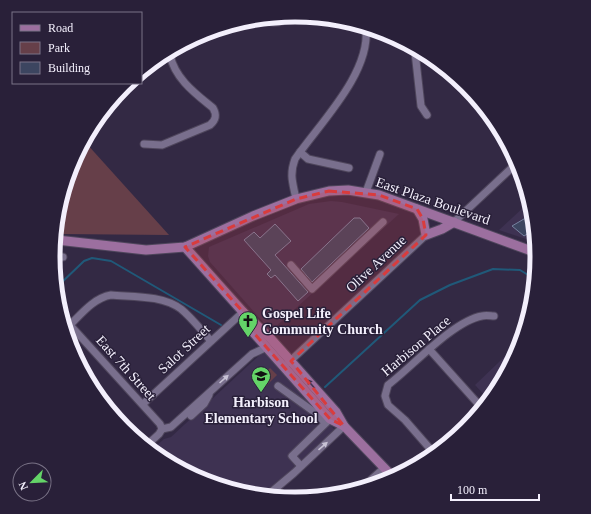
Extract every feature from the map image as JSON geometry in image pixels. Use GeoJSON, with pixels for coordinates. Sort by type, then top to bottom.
{"type":"FeatureCollection","features":[{"type":"Feature","properties":{"kind":"main road","name":"East Plaza Boulevard"},"geometry":{"type":"LineString","coordinates":[[185,247],[253,216],[296,199],[329,191],[348,190],[379,194],[530,250]]}},
{"type":"Feature","properties":{"kind":"main road"},"geometry":{"type":"LineString","coordinates":[[418,209],[423,219],[426,235],[442,229],[454,222]]}},
{"type":"Feature","properties":{"kind":"main road"},"geometry":{"type":"LineString","coordinates":[[61,240],[146,250],[185,247],[243,312],[262,329],[327,421],[344,426]]}},
{"type":"Feature","properties":{"kind":"main road"},"geometry":{"type":"LineString","coordinates":[[243,312],[244,322],[267,347],[288,364],[336,412],[344,426],[388,472]]}},
{"type":"Feature","properties":{"kind":"street"},"geometry":{"type":"LineString","coordinates":[[296,199],[291,170],[295,159],[350,86],[365,50],[367,40],[366,33]]}},
{"type":"Feature","properties":{"kind":"street"},"geometry":{"type":"LineString","coordinates":[[416,55],[421,106],[427,115]]}},
{"type":"Feature","properties":{"kind":"street"},"geometry":{"type":"LineString","coordinates":[[144,144],[162,145],[210,125],[215,121],[216,112],[191,90],[177,72],[171,58]]}},
{"type":"Feature","properties":{"kind":"street"},"geometry":{"type":"LineString","coordinates":[[300,152],[308,159],[349,168]]}},
{"type":"Feature","properties":{"kind":"street"},"geometry":{"type":"LineString","coordinates":[[366,192],[380,154]]}},
{"type":"Feature","properties":{"kind":"street"},"geometry":{"type":"LineString","coordinates":[[454,222],[513,167]]}},
{"type":"Feature","properties":{"kind":"street"},"geometry":{"type":"LineString","coordinates":[[291,265],[312,289],[383,222]]}},
{"type":"Feature","properties":{"kind":"street","name":"Olive Avenue"},"geometry":{"type":"LineString","coordinates":[[288,364],[426,235]]}},
{"type":"Feature","properties":{"kind":"street","name":"East 7th Street"},"geometry":{"type":"LineString","coordinates":[[71,324],[97,300],[104,296],[111,295],[156,300],[170,303],[182,309],[211,341]]}},
{"type":"Feature","properties":{"kind":"street","name":"Salot Street"},"geometry":{"type":"LineString","coordinates":[[142,404],[243,312]]}},
{"type":"Feature","properties":{"kind":"street","name":"Harbison Place"},"geometry":{"type":"LineString","coordinates":[[430,449],[405,420],[390,407],[385,396],[388,385],[429,349],[462,324],[482,316],[494,316]]}},
{"type":"Feature","properties":{"kind":"street","name":"East 7th Street"},"geometry":{"type":"LineString","coordinates":[[71,326],[160,424],[162,429]]}},
{"type":"Feature","properties":{"kind":"street"},"geometry":{"type":"LineString","coordinates":[[150,442],[162,429],[171,427],[252,354],[267,347]]}},
{"type":"Feature","properties":{"kind":"street"},"geometry":{"type":"LineString","coordinates":[[429,349],[478,404]]}},
{"type":"Feature","properties":{"kind":"street"},"geometry":{"type":"LineString","coordinates":[[278,386],[327,421],[292,456],[301,466]]}},
{"type":"Feature","properties":{"kind":"street"},"geometry":{"type":"LineString","coordinates":[[273,491],[294,474],[344,426]]}},
{"type":"Feature","properties":{"kind":"street"},"geometry":{"type":"LineString","coordinates":[[370,480],[384,468]]}},
{"type":"Feature","properties":{"kind":"highlighted area"},"geometry":{"type":"Polygon","coordinates":[[[329,191],[379,195],[417,209],[423,219],[426,235],[291,361],[344,426],[330,419],[244,322],[243,312],[185,247],[296,199],[329,191]]]}},
{"type":"Feature","properties":{"kind":"shaded area"},"geometry":{"type":"Polygon","coordinates":[[[331,201],[399,214],[271,331],[210,262],[208,256],[209,247],[309,204],[331,201]]]}},
{"type":"Feature","properties":{"kind":"shaded area"},"geometry":{"type":"Polygon","coordinates":[[[525,206],[530,240],[499,230],[525,206]]]}},
{"type":"Feature","properties":{"kind":"shaded area","name":"Harbison Elementary School"},"geometry":{"type":"Polygon","coordinates":[[[265,350],[340,436],[276,491],[265,490],[220,480],[178,461],[156,446],[164,439],[171,437],[265,350]]]}},
{"type":"Feature","properties":{"kind":"shaded area"},"geometry":{"type":"Polygon","coordinates":[[[511,350],[499,375],[485,396],[475,385],[511,350]]]}},
{"type":"Feature","properties":{"kind":"green space"},"geometry":{"type":"Polygon","coordinates":[[[89,146],[169,235],[62,234],[65,211],[73,181],[89,146]]]}},
{"type":"Feature","properties":{"kind":"green space"},"geometry":{"type":"Polygon","coordinates":[[[270,368],[277,375],[263,389],[257,382],[270,368]]]}},
{"type":"Feature","properties":{"kind":"building"},"geometry":{"type":"Polygon","coordinates":[[[527,217],[529,233],[524,236],[512,226],[527,217]]]}},
{"type":"Feature","properties":{"kind":"building"},"geometry":{"type":"Polygon","coordinates":[[[354,218],[360,218],[369,228],[312,282],[301,269],[354,218]]]}},
{"type":"Feature","properties":{"kind":"building"},"geometry":{"type":"Polygon","coordinates":[[[275,224],[291,241],[275,255],[308,292],[298,301],[275,275],[271,278],[267,274],[271,270],[244,240],[254,232],[260,238],[275,224]]]}},
{"type":"Feature","properties":{"kind":"waterway"},"geometry":{"type":"LineString","coordinates":[[62,282],[84,261],[92,258],[111,261],[221,325]]}},
{"type":"Feature","properties":{"kind":"waterway"},"geometry":{"type":"LineString","coordinates":[[325,387],[420,300],[450,285],[493,269],[520,270],[530,276]]}},
{"type":"Feature","properties":{"kind":"place","name":"Gospel Life Community Church"},"geometry":{"type":"Point","coordinates":[248,338]}},
{"type":"Feature","properties":{"kind":"place","name":"Harbison Elementary School"},"geometry":{"type":"Point","coordinates":[261,393]}}]}
